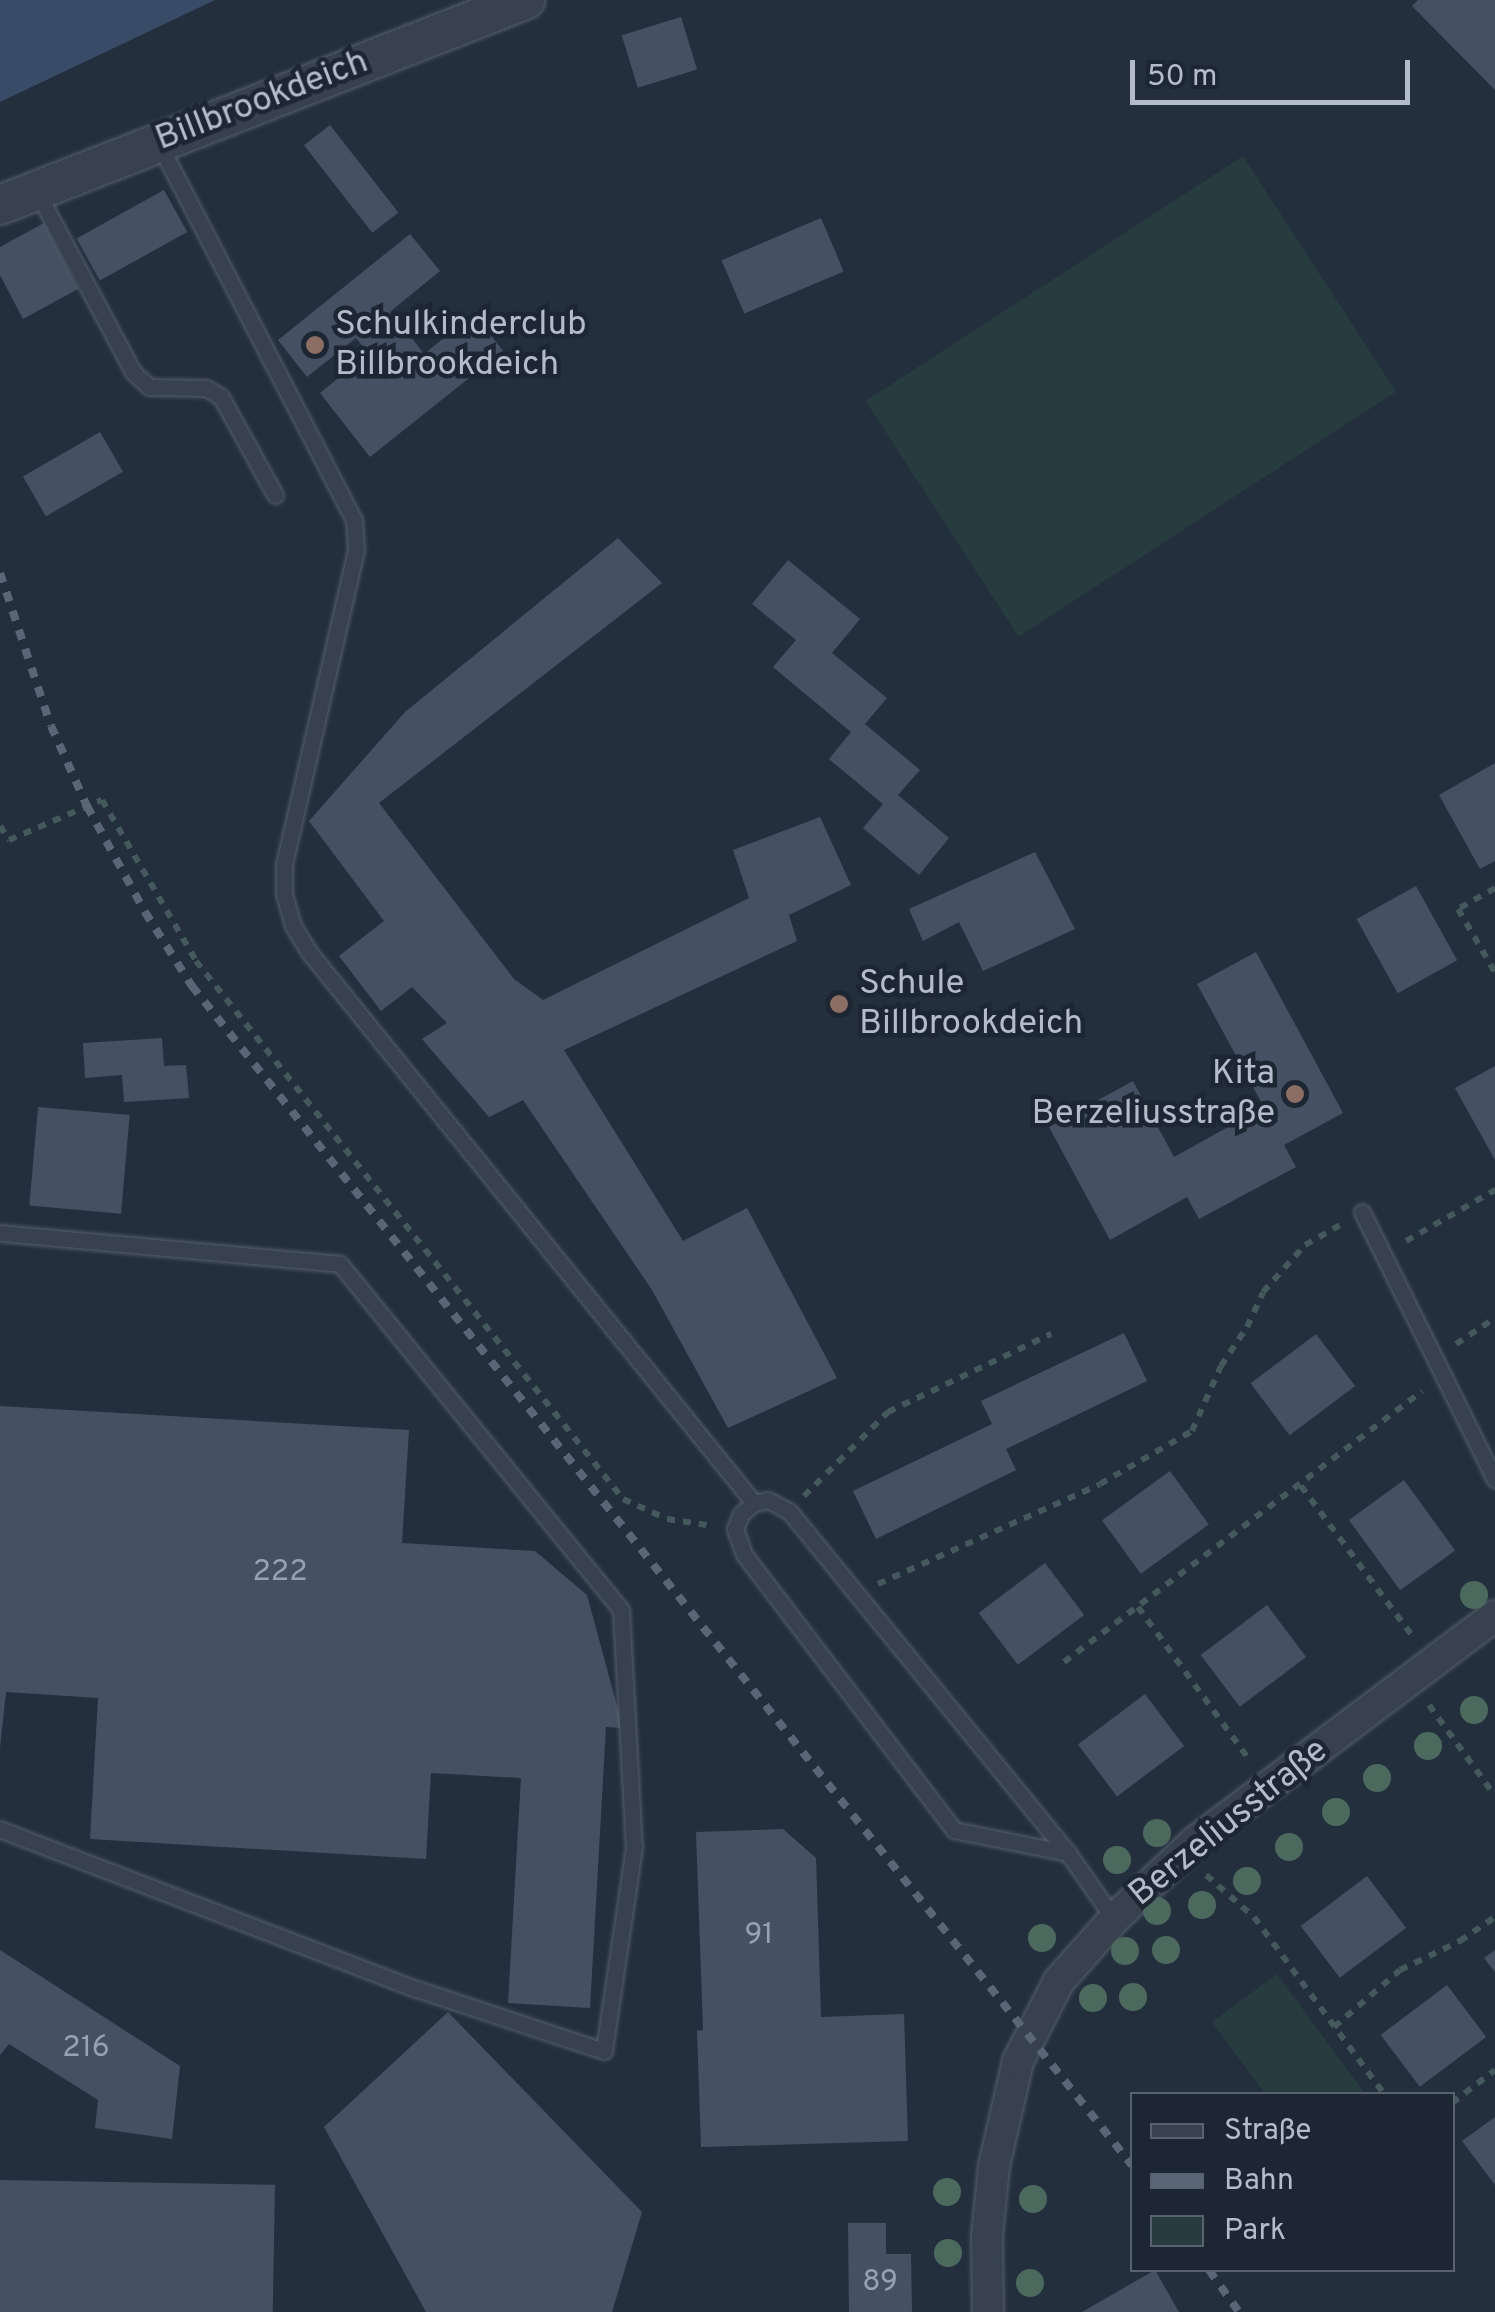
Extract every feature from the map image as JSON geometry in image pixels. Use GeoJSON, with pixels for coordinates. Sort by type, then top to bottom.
{"type":"FeatureCollection","features":[{"type":"Feature","properties":{"kind":"street","name":"Billbrookdeich"},"geometry":{"type":"LineString","coordinates":[[0,205],[526,0]]}},
{"type":"Feature","properties":{"kind":"street","name":"Berzeliusstraße"},"geometry":{"type":"LineString","coordinates":[[988,2312],[986,2236],[994,2166],[1018,2061],[1059,1981],[1114,1918],[1181,1854],[1495,1616]]}},
{"type":"Feature","properties":{"kind":"lane"},"geometry":{"type":"LineString","coordinates":[[158,142],[354,520],[356,550],[284,864],[284,894],[293,926],[309,952],[754,1503]]}},
{"type":"Feature","properties":{"kind":"lane"},"geometry":{"type":"LineString","coordinates":[[36,190],[133,372],[149,387],[206,388],[221,397],[275,495]]}},
{"type":"Feature","properties":{"kind":"lane"},"geometry":{"type":"LineString","coordinates":[[1362,1212],[1495,1480]]}},
{"type":"Feature","properties":{"kind":"lane"},"geometry":{"type":"LineString","coordinates":[[0,1233],[340,1264],[620,1610],[634,1847],[604,2051],[416,1989],[0,1829]]}},
{"type":"Feature","properties":{"kind":"lane"},"geometry":{"type":"LineString","coordinates":[[1068,1853],[954,1830],[744,1554],[735,1528],[740,1514],[754,1503],[768,1500],[789,1511],[1068,1853],[1114,1918]]}},
{"type":"Feature","properties":{"kind":"path"},"geometry":{"type":"LineString","coordinates":[[0,826],[10,840],[102,800],[196,961],[623,1499],[668,1519],[735,1528]]}},
{"type":"Feature","properties":{"kind":"path"},"geometry":{"type":"LineString","coordinates":[[1495,888],[1458,910],[1495,972]]}},
{"type":"Feature","properties":{"kind":"path"},"geometry":{"type":"LineString","coordinates":[[1383,1254],[1495,1190]]}},
{"type":"Feature","properties":{"kind":"path"},"geometry":{"type":"LineString","coordinates":[[858,1593],[1100,1484],[1192,1430],[1221,1366],[1247,1328],[1263,1292],[1305,1245],[1362,1212]]}},
{"type":"Feature","properties":{"kind":"path"},"geometry":{"type":"LineString","coordinates":[[1435,1360],[1495,1318]]}},
{"type":"Feature","properties":{"kind":"path"},"geometry":{"type":"LineString","coordinates":[[789,1511],[888,1412],[1051,1334]]}},
{"type":"Feature","properties":{"kind":"path"},"geometry":{"type":"LineString","coordinates":[[1064,1662],[1301,1486],[1416,1394],[1445,1379]]}},
{"type":"Feature","properties":{"kind":"path"},"geometry":{"type":"LineString","coordinates":[[1301,1486],[1422,1670],[1495,1796]]}},
{"type":"Feature","properties":{"kind":"path"},"geometry":{"type":"LineString","coordinates":[[1138,1607],[1236,1738],[1267,1787]]}},
{"type":"Feature","properties":{"kind":"path"},"geometry":{"type":"LineString","coordinates":[[1181,1854],[1254,1917],[1383,2092]]}},
{"type":"Feature","properties":{"kind":"path"},"geometry":{"type":"LineString","coordinates":[[1334,2026],[1400,1970],[1460,1941],[1495,1918]]}},
{"type":"Feature","properties":{"kind":"path"},"geometry":{"type":"LineString","coordinates":[[1455,2101],[1495,2070]]}},
{"type":"Feature","properties":{"kind":"green space"},"geometry":{"type":"Polygon","coordinates":[[[1243,156],[1396,392],[1019,637],[866,401],[1243,156]]]}},
{"type":"Feature","properties":{"kind":"green space"},"geometry":{"type":"Polygon","coordinates":[[[1277,1974],[1364,2092],[1264,2092],[1212,2022],[1277,1974]]]}},
{"type":"Feature","properties":{"kind":"water"},"geometry":{"type":"Polygon","coordinates":[[[0,0],[215,0],[0,102],[0,0]]]}},
{"type":"Feature","properties":{"kind":"building"},"geometry":{"type":"Polygon","coordinates":[[[1418,0],[1495,0],[1495,90],[1412,6],[1418,0]]]}},
{"type":"Feature","properties":{"kind":"building"},"geometry":{"type":"Polygon","coordinates":[[[681,17],[697,70],[638,88],[622,35],[681,17]]]}},
{"type":"Feature","properties":{"kind":"building"},"geometry":{"type":"Polygon","coordinates":[[[330,125],[398,212],[372,233],[304,145],[330,125]]]}},
{"type":"Feature","properties":{"kind":"building"},"geometry":{"type":"Polygon","coordinates":[[[164,190],[187,232],[100,280],[77,238],[164,190]]]}},
{"type":"Feature","properties":{"kind":"building"},"geometry":{"type":"Polygon","coordinates":[[[821,218],[844,271],[744,314],[722,260],[821,218]]]}},
{"type":"Feature","properties":{"kind":"building"},"geometry":{"type":"Polygon","coordinates":[[[44,223],[78,289],[23,319],[0,275],[0,247],[44,223]]]}},
{"type":"Feature","properties":{"kind":"building","name":"Schulkinderclub Billbrookdeich"},"geometry":{"type":"Polygon","coordinates":[[[410,234],[440,271],[391,311],[424,354],[474,314],[503,351],[370,457],[320,393],[368,354],[356,338],[307,377],[278,340],[410,234]]]}},
{"type":"Feature","properties":{"kind":"building"},"geometry":{"type":"Polygon","coordinates":[[[100,432],[123,472],[46,516],[23,476],[100,432]]]}},
{"type":"Feature","properties":{"kind":"building"},"geometry":{"type":"Polygon","coordinates":[[[618,538],[662,583],[379,803],[514,979],[543,1000],[749,898],[733,850],[820,817],[851,885],[789,915],[797,941],[564,1050],[683,1241],[747,1208],[837,1378],[728,1428],[652,1290],[523,1100],[489,1117],[422,1039],[447,1023],[412,987],[381,1011],[339,956],[384,921],[309,821],[405,712],[618,538]]]}},
{"type":"Feature","properties":{"kind":"building"},"geometry":{"type":"Polygon","coordinates":[[[788,560],[860,619],[832,653],[887,698],[865,724],[920,770],[898,795],[949,838],[919,875],[863,828],[883,804],[829,759],[851,732],[773,667],[796,640],[752,604],[788,560]]]}},
{"type":"Feature","properties":{"kind":"building"},"geometry":{"type":"Polygon","coordinates":[[[1495,763],[1495,861],[1480,869],[1439,795],[1495,763]]]}},
{"type":"Feature","properties":{"kind":"building"},"geometry":{"type":"Polygon","coordinates":[[[1035,852],[1075,929],[983,971],[959,922],[923,941],[909,909],[1035,852]]]}},
{"type":"Feature","properties":{"kind":"building"},"geometry":{"type":"Polygon","coordinates":[[[1416,886],[1457,960],[1398,993],[1357,919],[1416,886]]]}},
{"type":"Feature","properties":{"kind":"building","name":"Kita Berzeliusstraße"},"geometry":{"type":"Polygon","coordinates":[[[1256,952],[1343,1113],[1284,1145],[1296,1167],[1199,1219],[1187,1197],[1110,1240],[1049,1127],[1133,1081],[1174,1157],[1264,1107],[1197,984],[1256,952]]]}},
{"type":"Feature","properties":{"kind":"building"},"geometry":{"type":"Polygon","coordinates":[[[162,1038],[164,1066],[186,1065],[189,1098],[124,1102],[122,1075],[85,1078],[83,1043],[162,1038]]]}},
{"type":"Feature","properties":{"kind":"building"},"geometry":{"type":"Polygon","coordinates":[[[1495,1066],[1495,1160],[1455,1088],[1495,1066]]]}},
{"type":"Feature","properties":{"kind":"building"},"geometry":{"type":"Polygon","coordinates":[[[38,1107],[130,1115],[121,1214],[29,1206],[38,1107]]]}},
{"type":"Feature","properties":{"kind":"building"},"geometry":{"type":"Polygon","coordinates":[[[1124,1333],[1147,1381],[1006,1449],[1016,1470],[876,1539],[853,1491],[992,1424],[981,1401],[1124,1333]]]}},
{"type":"Feature","properties":{"kind":"building"},"geometry":{"type":"Polygon","coordinates":[[[1316,1334],[1355,1386],[1290,1435],[1251,1383],[1316,1334]]]}},
{"type":"Feature","properties":{"kind":"building"},"geometry":{"type":"Polygon","coordinates":[[[0,1406],[409,1430],[402,1543],[535,1551],[587,1595],[623,1728],[606,1727],[590,2008],[508,2003],[521,1778],[431,1773],[426,1859],[90,1839],[98,1698],[6,1692],[0,1748],[0,1406]]]}},
{"type":"Feature","properties":{"kind":"building"},"geometry":{"type":"Polygon","coordinates":[[[1170,1471],[1209,1524],[1141,1574],[1102,1520],[1170,1471]]]}},
{"type":"Feature","properties":{"kind":"building"},"geometry":{"type":"Polygon","coordinates":[[[1404,1480],[1455,1550],[1400,1590],[1349,1520],[1404,1480]]]}},
{"type":"Feature","properties":{"kind":"building"},"geometry":{"type":"Polygon","coordinates":[[[1045,1563],[1084,1615],[1018,1665],[979,1613],[1045,1563]]]}},
{"type":"Feature","properties":{"kind":"building"},"geometry":{"type":"Polygon","coordinates":[[[1267,1605],[1306,1657],[1240,1707],[1201,1655],[1267,1605]]]}},
{"type":"Feature","properties":{"kind":"building"},"geometry":{"type":"Polygon","coordinates":[[[1145,1694],[1184,1746],[1117,1796],[1078,1745],[1145,1694]]]}},
{"type":"Feature","properties":{"kind":"building"},"geometry":{"type":"Polygon","coordinates":[[[783,1829],[816,1858],[821,2017],[904,2014],[908,2141],[701,2147],[697,2031],[703,2030],[696,1832],[783,1829]]]}},
{"type":"Feature","properties":{"kind":"building"},"geometry":{"type":"Polygon","coordinates":[[[1367,1876],[1406,1928],[1340,1978],[1301,1926],[1367,1876]]]}},
{"type":"Feature","properties":{"kind":"building"},"geometry":{"type":"Polygon","coordinates":[[[0,1950],[180,2066],[172,2139],[95,2128],[98,2100],[9,2044],[0,2055],[0,1950]]]}},
{"type":"Feature","properties":{"kind":"building"},"geometry":{"type":"Polygon","coordinates":[[[1495,1950],[1495,1972],[1484,1958],[1495,1950]]]}},
{"type":"Feature","properties":{"kind":"building"},"geometry":{"type":"Polygon","coordinates":[[[1447,1985],[1486,2037],[1420,2087],[1381,2035],[1447,1985]]]}},
{"type":"Feature","properties":{"kind":"building"},"geometry":{"type":"Polygon","coordinates":[[[448,2012],[642,2212],[612,2312],[426,2312],[324,2127],[448,2012]]]}},
{"type":"Feature","properties":{"kind":"building"},"geometry":{"type":"Polygon","coordinates":[[[1495,2117],[1495,2185],[1462,2141],[1495,2117]]]}},
{"type":"Feature","properties":{"kind":"building"},"geometry":{"type":"Polygon","coordinates":[[[0,2180],[275,2185],[273,2312],[0,2312],[0,2180]]]}},
{"type":"Feature","properties":{"kind":"building"},"geometry":{"type":"Polygon","coordinates":[[[848,2223],[886,2223],[886,2254],[911,2254],[912,2312],[849,2312],[848,2223]]]}},
{"type":"Feature","properties":{"kind":"building"},"geometry":{"type":"Polygon","coordinates":[[[1156,2272],[1179,2312],[1082,2312],[1156,2272]]]}},
{"type":"Feature","properties":{"kind":"railway"},"geometry":{"type":"LineString","coordinates":[[0,573],[51,726],[87,806],[145,912],[192,986],[1130,2162]]}},
{"type":"Feature","properties":{"kind":"railway"},"geometry":{"type":"LineString","coordinates":[[1210,2272],[1239,2312]]}},
{"type":"Feature","properties":{"kind":"place","name":"Schulkinderclub Billbrookdeich"},"geometry":{"type":"Point","coordinates":[315,345]}},
{"type":"Feature","properties":{"kind":"place","name":"Schule Billbrookdeich"},"geometry":{"type":"Point","coordinates":[839,1004]}},
{"type":"Feature","properties":{"kind":"place","name":"Kita Berzeliusstraße"},"geometry":{"type":"Point","coordinates":[1295,1094]}}]}
